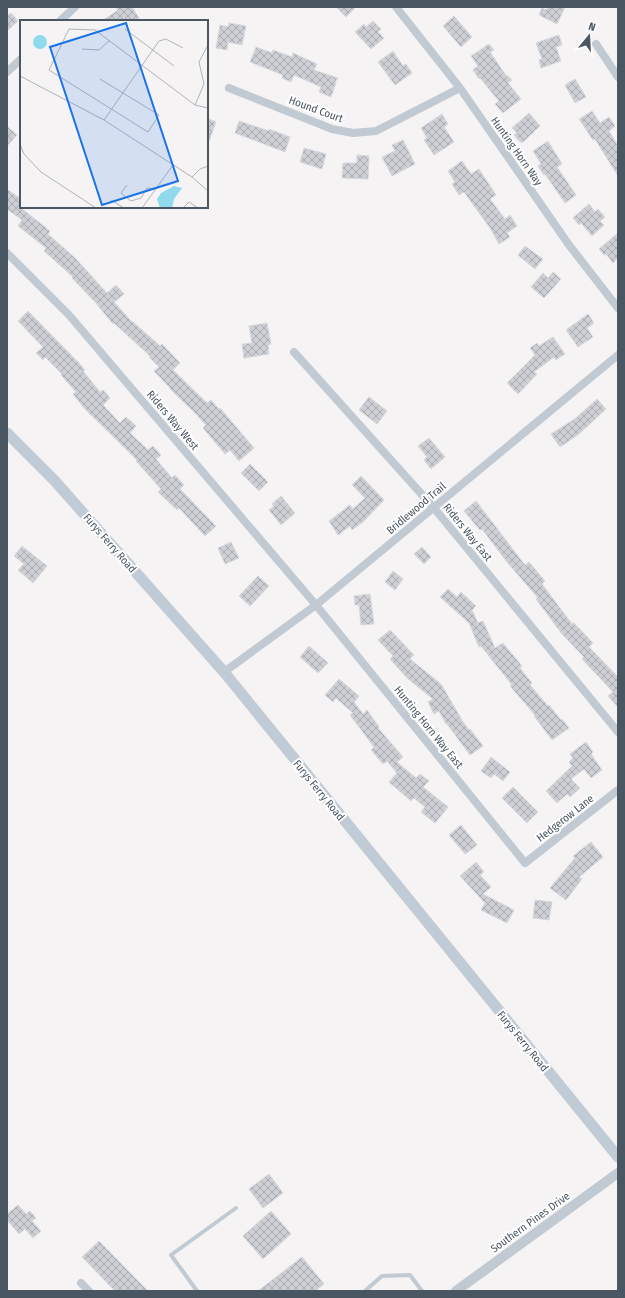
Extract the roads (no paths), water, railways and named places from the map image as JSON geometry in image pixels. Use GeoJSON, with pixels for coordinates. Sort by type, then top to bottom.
{"type":"FeatureCollection","features":[{"type":"Feature","properties":{"kind":"main road","name":"Furys Ferry Road"},"geometry":{"type":"LineString","coordinates":[[7,433],[54,480],[224,672],[618,1158]]}},
{"type":"Feature","properties":{"kind":"street"},"geometry":{"type":"LineString","coordinates":[[61,20],[75,7]]}},
{"type":"Feature","properties":{"kind":"street","name":"Hunting Horn Way"},"geometry":{"type":"LineString","coordinates":[[396,7],[460,88],[568,246],[618,308]]}},
{"type":"Feature","properties":{"kind":"street"},"geometry":{"type":"LineString","coordinates":[[596,44],[618,77]]}},
{"type":"Feature","properties":{"kind":"street"},"geometry":{"type":"LineString","coordinates":[[7,72],[20,60]]}},
{"type":"Feature","properties":{"kind":"street","name":"Hound Court"},"geometry":{"type":"LineString","coordinates":[[229,88],[332,129],[353,133],[376,131],[460,88]]}},
{"type":"Feature","properties":{"kind":"street","name":"Riders Way West"},"geometry":{"type":"LineString","coordinates":[[7,253],[69,315],[316,605]]}},
{"type":"Feature","properties":{"kind":"street","name":"Riders Way East"},"geometry":{"type":"LineString","coordinates":[[294,352],[434,508],[618,732]]}},
{"type":"Feature","properties":{"kind":"street","name":"Bridlewood Trail"},"geometry":{"type":"LineString","coordinates":[[224,672],[316,605],[618,355]]}},
{"type":"Feature","properties":{"kind":"street","name":"Hunting Horn Way East"},"geometry":{"type":"LineString","coordinates":[[316,605],[525,863]]}},
{"type":"Feature","properties":{"kind":"street","name":"Hedgerow Lane"},"geometry":{"type":"LineString","coordinates":[[525,863],[618,790]]}},
{"type":"Feature","properties":{"kind":"street","name":"Southern Pines Drive"},"geometry":{"type":"LineString","coordinates":[[456,1291],[618,1173]]}},
{"type":"Feature","properties":{"kind":"street"},"geometry":{"type":"LineString","coordinates":[[81,1283],[89,1291]]}},
{"type":"Feature","properties":{"kind":"lane"},"geometry":{"type":"LineString","coordinates":[[197,1291],[171,1256],[236,1208]]}},
{"type":"Feature","properties":{"kind":"lane"},"geometry":{"type":"LineString","coordinates":[[365,1291],[382,1276],[410,1275],[422,1291]]}}]}
